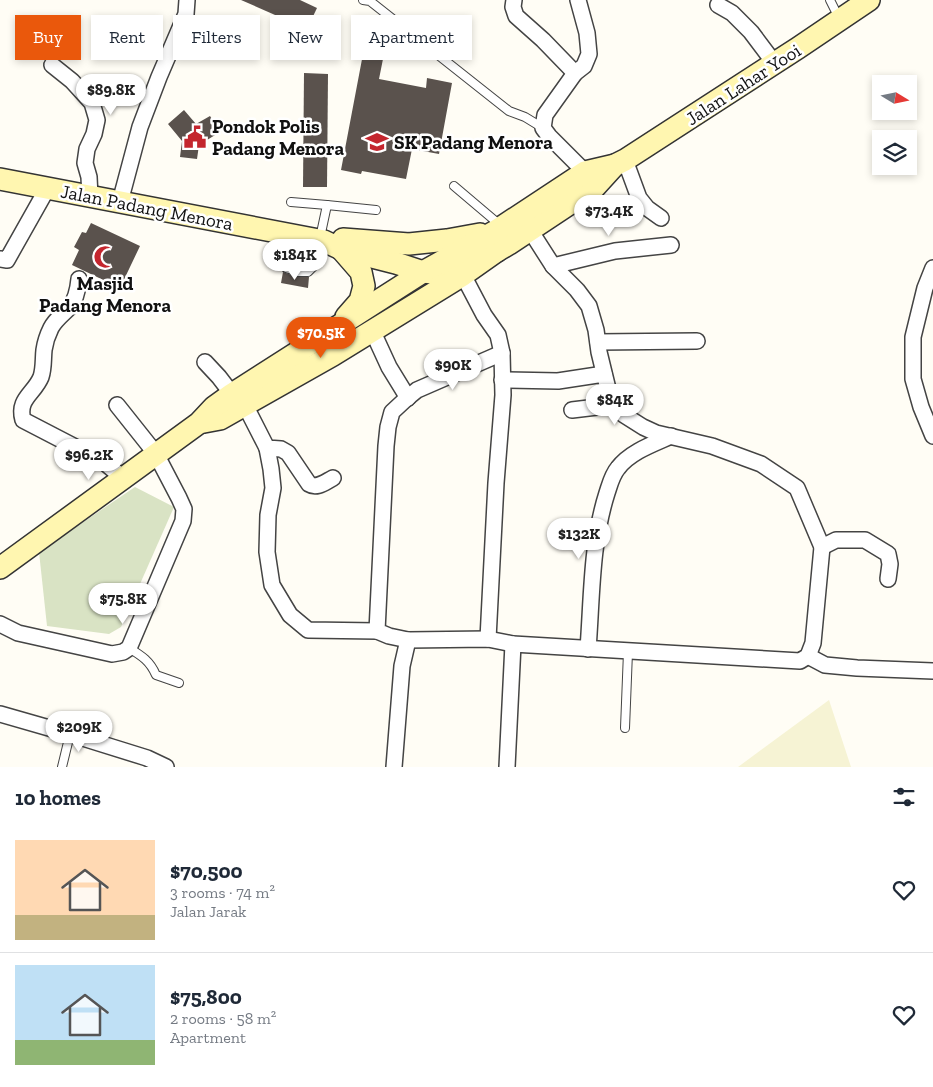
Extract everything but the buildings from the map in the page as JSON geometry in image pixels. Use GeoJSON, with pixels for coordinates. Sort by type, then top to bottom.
{"type":"FeatureCollection","features":[{"type":"Feature","properties":{"kind":"main road","name":"Jalan Lahar Yooi"},"geometry":{"type":"LineString","coordinates":[[497,236],[530,230],[595,188],[620,162],[775,64],[869,0]]}},
{"type":"Feature","properties":{"kind":"main road","name":"Jalan Lahar Yooi"},"geometry":{"type":"LineString","coordinates":[[497,236],[586,172],[620,162]]}},
{"type":"Feature","properties":{"kind":"main road","name":"Jalan Padang Menora"},"geometry":{"type":"LineString","coordinates":[[0,179],[332,242],[396,263],[432,270]]}},
{"type":"Feature","properties":{"kind":"main road"},"geometry":{"type":"LineString","coordinates":[[332,242],[409,244],[497,236]]}},
{"type":"Feature","properties":{"kind":"main road"},"geometry":{"type":"LineString","coordinates":[[239,399],[336,328],[432,270],[447,270],[497,236]]}},
{"type":"Feature","properties":{"kind":"main road"},"geometry":{"type":"LineString","coordinates":[[0,568],[199,423],[214,407],[239,399],[333,355],[463,275],[497,236]]}},
{"type":"Feature","properties":{"kind":"main road"},"geometry":{"type":"LineString","coordinates":[[332,242],[361,272],[364,286],[360,301],[336,328]]}},
{"type":"Feature","properties":{"kind":"main road"},"geometry":{"type":"LineString","coordinates":[[374,329],[412,296],[432,270]]}},
{"type":"Feature","properties":{"kind":"street"},"geometry":{"type":"LineString","coordinates":[[120,202],[140,127],[186,14],[187,0]]}},
{"type":"Feature","properties":{"kind":"street"},"geometry":{"type":"LineString","coordinates":[[514,0],[513,7],[516,16],[575,73]]}},
{"type":"Feature","properties":{"kind":"street"},"geometry":{"type":"LineString","coordinates":[[578,0],[587,33],[589,54],[584,66],[575,73],[545,115],[543,128],[586,172]]}},
{"type":"Feature","properties":{"kind":"street"},"geometry":{"type":"LineString","coordinates":[[718,5],[732,13],[751,32],[775,64]]}},
{"type":"Feature","properties":{"kind":"street"},"geometry":{"type":"LineString","coordinates":[[52,65],[72,81],[92,104],[97,120],[94,134],[87,149],[85,163],[89,177],[90,197]]}},
{"type":"Feature","properties":{"kind":"street"},"geometry":{"type":"LineString","coordinates":[[620,162],[639,198],[647,208],[661,218]]}},
{"type":"Feature","properties":{"kind":"street"},"geometry":{"type":"LineString","coordinates":[[0,259],[8,260],[47,189]]}},
{"type":"Feature","properties":{"kind":"street"},"geometry":{"type":"LineString","coordinates":[[205,362],[239,399],[267,448],[273,488],[268,515],[268,552],[272,585],[290,615],[308,630],[377,631],[388,636],[408,640],[488,639],[514,644],[800,662],[808,656],[814,643],[822,547],[797,488],[761,464],[712,446],[656,433],[642,427],[624,415],[613,400],[608,389],[589,306],[577,290],[553,266],[530,230]]}},
{"type":"Feature","properties":{"kind":"street"},"geometry":{"type":"LineString","coordinates":[[553,266],[615,251],[671,245]]}},
{"type":"Feature","properties":{"kind":"street"},"geometry":{"type":"LineString","coordinates":[[933,268],[925,288],[913,337],[913,379],[921,407],[933,436]]}},
{"type":"Feature","properties":{"kind":"street"},"geometry":{"type":"LineString","coordinates":[[463,275],[484,315],[498,336],[502,353],[503,395],[488,639]]}},
{"type":"Feature","properties":{"kind":"street"},"geometry":{"type":"LineString","coordinates":[[79,279],[78,291],[70,307],[52,327],[44,349],[44,363],[41,376],[25,399],[20,411],[23,420],[104,462],[123,478]]}},
{"type":"Feature","properties":{"kind":"street"},"geometry":{"type":"LineString","coordinates":[[374,329],[390,367],[408,398]]}},
{"type":"Feature","properties":{"kind":"street"},"geometry":{"type":"LineString","coordinates":[[598,342],[697,341]]}},
{"type":"Feature","properties":{"kind":"street"},"geometry":{"type":"LineString","coordinates":[[377,631],[386,446],[392,412],[417,390],[502,353]]}},
{"type":"Feature","properties":{"kind":"street"},"geometry":{"type":"LineString","coordinates":[[502,380],[558,381],[604,374]]}},
{"type":"Feature","properties":{"kind":"street"},"geometry":{"type":"LineString","coordinates":[[572,410],[597,407],[608,389]]}},
{"type":"Feature","properties":{"kind":"street"},"geometry":{"type":"LineString","coordinates":[[0,624],[18,633],[112,654],[123,652],[129,648],[182,521],[184,509],[156,454],[117,405]]}},
{"type":"Feature","properties":{"kind":"street"},"geometry":{"type":"LineString","coordinates":[[588,649],[595,542],[601,512],[612,478],[618,467],[629,458],[642,449],[670,436]]}},
{"type":"Feature","properties":{"kind":"street"},"geometry":{"type":"LineString","coordinates":[[267,448],[281,449],[288,453],[312,486],[319,486],[333,478]]}},
{"type":"Feature","properties":{"kind":"street"},"geometry":{"type":"LineString","coordinates":[[822,547],[836,540],[865,540],[888,554],[890,564],[888,579]]}},
{"type":"Feature","properties":{"kind":"street"},"geometry":{"type":"LineString","coordinates":[[394,767],[402,666],[408,640]]}},
{"type":"Feature","properties":{"kind":"street"},"geometry":{"type":"LineString","coordinates":[[507,767],[514,644]]}},
{"type":"Feature","properties":{"kind":"street"},"geometry":{"type":"LineString","coordinates":[[808,656],[825,665],[933,671]]}},
{"type":"Feature","properties":{"kind":"street"},"geometry":{"type":"LineString","coordinates":[[0,714],[70,734],[146,763],[166,767]]}},
{"type":"Feature","properties":{"kind":"lane"},"geometry":{"type":"LineString","coordinates":[[363,0],[370,1],[509,112],[525,117],[543,128]]}},
{"type":"Feature","properties":{"kind":"lane"},"geometry":{"type":"LineString","coordinates":[[830,0],[840,20]]}},
{"type":"Feature","properties":{"kind":"lane"},"geometry":{"type":"LineString","coordinates":[[454,186],[497,236]]}},
{"type":"Feature","properties":{"kind":"lane"},"geometry":{"type":"LineString","coordinates":[[291,202],[376,210]]}},
{"type":"Feature","properties":{"kind":"lane"},"geometry":{"type":"LineString","coordinates":[[283,233],[281,260],[286,268],[298,272],[308,272],[332,242],[327,205]]}},
{"type":"Feature","properties":{"kind":"lane"},"geometry":{"type":"LineString","coordinates":[[129,648],[138,653],[151,665],[156,675],[179,684]]}},
{"type":"Feature","properties":{"kind":"lane"},"geometry":{"type":"LineString","coordinates":[[625,728],[628,652]]}},
{"type":"Feature","properties":{"kind":"lane"},"geometry":{"type":"LineString","coordinates":[[62,767],[70,734]]}},
{"type":"Feature","properties":{"kind":"shaded area"},"geometry":{"type":"Polygon","coordinates":[[[829,700],[851,767],[738,767],[829,700]]]}},
{"type":"Feature","properties":{"kind":"green space"},"geometry":{"type":"Polygon","coordinates":[[[135,487],[174,507],[121,627],[109,634],[47,626],[39,552],[135,487]]]}},
{"type":"Feature","properties":{"kind":"place","name":"Pondok Polis Padang Menora"},"geometry":{"type":"Point","coordinates":[195,137]}},
{"type":"Feature","properties":{"kind":"place","name":"SK Padang Menora"},"geometry":{"type":"Point","coordinates":[377,142]}},
{"type":"Feature","properties":{"kind":"place","name":"Masjid Padang Menora"},"geometry":{"type":"Point","coordinates":[105,257]}}]}
